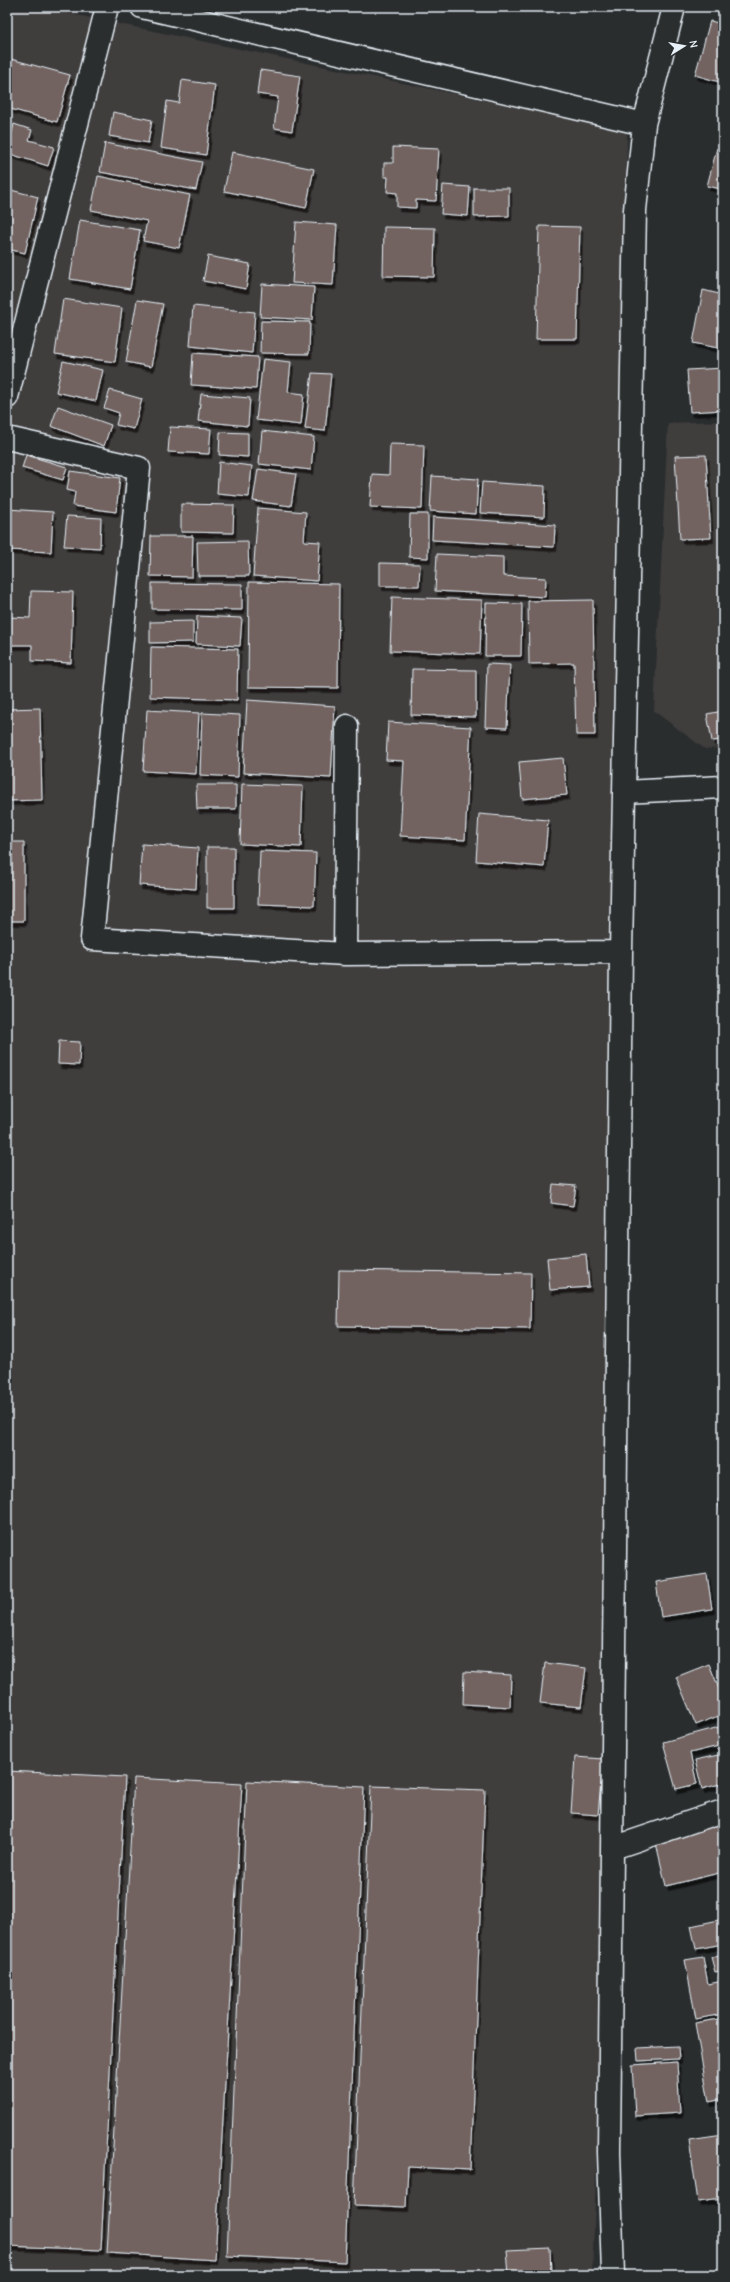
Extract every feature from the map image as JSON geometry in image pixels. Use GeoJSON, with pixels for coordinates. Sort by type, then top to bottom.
{"type":"FeatureCollection","features":[{"type":"Feature","properties":{"kind":"street"},"geometry":{"type":"LineString","coordinates":[[7,397],[106,7]]}},
{"type":"Feature","properties":{"kind":"street"},"geometry":{"type":"LineString","coordinates":[[142,7],[644,124]]}},
{"type":"Feature","properties":{"kind":"street"},"geometry":{"type":"LineString","coordinates":[[613,2275],[609,2152],[621,952],[635,210],[644,124],[674,7]]}},
{"type":"Feature","properties":{"kind":"street"},"geometry":{"type":"LineString","coordinates":[[7,438],[139,468],[92,939],[345,954],[621,952]]}},
{"type":"Feature","properties":{"kind":"street"},"geometry":{"type":"LineString","coordinates":[[345,954],[347,726]]}},
{"type":"Feature","properties":{"kind":"street"},"geometry":{"type":"LineString","coordinates":[[624,792],[723,787]]}},
{"type":"Feature","properties":{"kind":"street"},"geometry":{"type":"LineString","coordinates":[[613,1848],[723,1811]]}},
{"type":"Feature","properties":{"kind":"shaded area"},"geometry":{"type":"Polygon","coordinates":[[[7,7],[38,7],[627,130],[611,1473],[614,1729],[592,2275],[7,2275],[7,7]]]}},
{"type":"Feature","properties":{"kind":"shaded area"},"geometry":{"type":"Polygon","coordinates":[[[723,421],[723,748],[705,749],[654,711],[668,423],[723,421]]]}},
{"type":"Feature","properties":{"kind":"building"},"geometry":{"type":"Polygon","coordinates":[[[710,21],[723,24],[723,83],[695,75],[710,21]]]}},
{"type":"Feature","properties":{"kind":"building"},"geometry":{"type":"Polygon","coordinates":[[[7,58],[70,75],[57,122],[7,108],[7,58]]]}},
{"type":"Feature","properties":{"kind":"building"},"geometry":{"type":"Polygon","coordinates":[[[260,70],[300,76],[292,131],[274,128],[278,97],[257,94],[260,70]]]}},
{"type":"Feature","properties":{"kind":"building"},"geometry":{"type":"Polygon","coordinates":[[[182,80],[215,85],[206,155],[161,148],[167,101],[179,103],[182,80]]]}},
{"type":"Feature","properties":{"kind":"building"},"geometry":{"type":"Polygon","coordinates":[[[113,112],[152,120],[148,143],[109,136],[113,112]]]}},
{"type":"Feature","properties":{"kind":"building"},"geometry":{"type":"Polygon","coordinates":[[[14,124],[32,130],[29,140],[54,147],[48,166],[7,153],[14,124]]]}},
{"type":"Feature","properties":{"kind":"building"},"geometry":{"type":"Polygon","coordinates":[[[105,143],[202,162],[196,190],[100,172],[105,143]]]}},
{"type":"Feature","properties":{"kind":"building"},"geometry":{"type":"Polygon","coordinates":[[[393,147],[439,149],[436,201],[416,200],[416,208],[397,207],[397,193],[387,192],[388,177],[384,177],[384,163],[393,163],[393,147]]]}},
{"type":"Feature","properties":{"kind":"building"},"geometry":{"type":"Polygon","coordinates":[[[717,148],[723,150],[723,181],[721,189],[707,186],[717,148]]]}},
{"type":"Feature","properties":{"kind":"building"},"geometry":{"type":"Polygon","coordinates":[[[232,152],[314,169],[306,208],[224,191],[232,152]]]}},
{"type":"Feature","properties":{"kind":"building"},"geometry":{"type":"Polygon","coordinates":[[[98,176],[190,195],[179,248],[143,241],[147,221],[91,210],[98,176]]]}},
{"type":"Feature","properties":{"kind":"building"},"geometry":{"type":"Polygon","coordinates":[[[443,185],[470,187],[468,216],[441,214],[443,185]]]}},
{"type":"Feature","properties":{"kind":"building"},"geometry":{"type":"Polygon","coordinates":[[[474,188],[509,188],[509,216],[474,217],[474,188]]]}},
{"type":"Feature","properties":{"kind":"building"},"geometry":{"type":"Polygon","coordinates":[[[7,189],[38,197],[25,253],[7,249],[7,189]]]}},
{"type":"Feature","properties":{"kind":"building"},"geometry":{"type":"Polygon","coordinates":[[[80,220],[140,230],[130,289],[70,279],[80,220]]]}},
{"type":"Feature","properties":{"kind":"building"},"geometry":{"type":"Polygon","coordinates":[[[296,222],[337,225],[333,285],[292,283],[296,222]]]}},
{"type":"Feature","properties":{"kind":"building"},"geometry":{"type":"Polygon","coordinates":[[[539,226],[580,227],[577,339],[536,339],[539,226]]]}},
{"type":"Feature","properties":{"kind":"building"},"geometry":{"type":"Polygon","coordinates":[[[384,227],[435,228],[434,277],[383,276],[384,227]]]}},
{"type":"Feature","properties":{"kind":"building"},"geometry":{"type":"Polygon","coordinates":[[[208,256],[250,264],[246,289],[203,281],[208,256]]]}},
{"type":"Feature","properties":{"kind":"building"},"geometry":{"type":"Polygon","coordinates":[[[262,284],[314,287],[312,320],[260,317],[262,284]]]}},
{"type":"Feature","properties":{"kind":"building"},"geometry":{"type":"Polygon","coordinates":[[[703,290],[723,295],[723,349],[693,343],[703,290]]]}},
{"type":"Feature","properties":{"kind":"building"},"geometry":{"type":"Polygon","coordinates":[[[63,299],[122,308],[115,362],[55,354],[63,299]]]}},
{"type":"Feature","properties":{"kind":"building"},"geometry":{"type":"Polygon","coordinates":[[[137,300],[163,304],[151,367],[126,362],[137,300]]]}},
{"type":"Feature","properties":{"kind":"building"},"geometry":{"type":"Polygon","coordinates":[[[193,306],[255,312],[252,353],[190,346],[193,306]]]}},
{"type":"Feature","properties":{"kind":"building"},"geometry":{"type":"Polygon","coordinates":[[[261,321],[310,322],[309,354],[260,353],[261,321]]]}},
{"type":"Feature","properties":{"kind":"building"},"geometry":{"type":"Polygon","coordinates":[[[193,353],[258,357],[256,389],[191,385],[193,353]]]}},
{"type":"Feature","properties":{"kind":"building"},"geometry":{"type":"Polygon","coordinates":[[[263,359],[291,362],[288,392],[304,394],[301,425],[256,420],[263,359]]]}},
{"type":"Feature","properties":{"kind":"building"},"geometry":{"type":"Polygon","coordinates":[[[63,361],[103,370],[96,401],[56,392],[63,361]]]}},
{"type":"Feature","properties":{"kind":"building"},"geometry":{"type":"Polygon","coordinates":[[[723,368],[723,410],[690,412],[687,370],[723,368]]]}},
{"type":"Feature","properties":{"kind":"building"},"geometry":{"type":"Polygon","coordinates":[[[312,373],[331,374],[325,431],[305,429],[312,373]]]}},
{"type":"Feature","properties":{"kind":"building"},"geometry":{"type":"Polygon","coordinates":[[[110,390],[142,399],[134,429],[116,425],[119,413],[104,408],[110,390]]]}},
{"type":"Feature","properties":{"kind":"building"},"geometry":{"type":"Polygon","coordinates":[[[201,394],[250,398],[248,426],[198,421],[201,394]]]}},
{"type":"Feature","properties":{"kind":"building"},"geometry":{"type":"Polygon","coordinates":[[[58,406],[111,425],[104,446],[51,426],[58,406]]]}},
{"type":"Feature","properties":{"kind":"building"},"geometry":{"type":"Polygon","coordinates":[[[170,427],[211,429],[209,454],[168,452],[170,427]]]}},
{"type":"Feature","properties":{"kind":"building"},"geometry":{"type":"Polygon","coordinates":[[[262,431],[314,437],[311,470],[259,464],[262,431]]]}},
{"type":"Feature","properties":{"kind":"building"},"geometry":{"type":"Polygon","coordinates":[[[220,432],[248,433],[248,457],[219,455],[220,432]]]}},
{"type":"Feature","properties":{"kind":"building"},"geometry":{"type":"Polygon","coordinates":[[[390,444],[424,445],[422,509],[370,507],[372,474],[389,475],[390,444]]]}},
{"type":"Feature","properties":{"kind":"building"},"geometry":{"type":"Polygon","coordinates":[[[26,455],[67,467],[63,480],[22,468],[26,455]]]}},
{"type":"Feature","properties":{"kind":"building"},"geometry":{"type":"Polygon","coordinates":[[[706,455],[711,538],[680,539],[675,456],[706,455]]]}},
{"type":"Feature","properties":{"kind":"building"},"geometry":{"type":"Polygon","coordinates":[[[219,462],[252,466],[249,497],[217,494],[219,462]]]}},
{"type":"Feature","properties":{"kind":"building"},"geometry":{"type":"Polygon","coordinates":[[[258,469],[296,474],[291,506],[253,501],[258,469]]]}},
{"type":"Feature","properties":{"kind":"building"},"geometry":{"type":"Polygon","coordinates":[[[70,471],[120,478],[116,512],[73,506],[75,492],[67,490],[70,471]]]}},
{"type":"Feature","properties":{"kind":"building"},"geometry":{"type":"Polygon","coordinates":[[[432,476],[478,479],[476,514],[430,511],[432,476]]]}},
{"type":"Feature","properties":{"kind":"building"},"geometry":{"type":"Polygon","coordinates":[[[482,482],[545,486],[544,517],[480,513],[482,482]]]}},
{"type":"Feature","properties":{"kind":"building"},"geometry":{"type":"Polygon","coordinates":[[[181,504],[234,505],[233,533],[181,532],[181,504]]]}},
{"type":"Feature","properties":{"kind":"building"},"geometry":{"type":"Polygon","coordinates":[[[258,508],[306,512],[304,541],[320,542],[317,581],[253,576],[258,508]]]}},
{"type":"Feature","properties":{"kind":"building"},"geometry":{"type":"Polygon","coordinates":[[[7,509],[53,512],[51,552],[7,550],[7,509]]]}},
{"type":"Feature","properties":{"kind":"building"},"geometry":{"type":"Polygon","coordinates":[[[410,514],[428,514],[428,558],[409,557],[410,514]]]}},
{"type":"Feature","properties":{"kind":"building"},"geometry":{"type":"Polygon","coordinates":[[[67,516],[101,518],[100,548],[64,546],[67,516]]]}},
{"type":"Feature","properties":{"kind":"building"},"geometry":{"type":"Polygon","coordinates":[[[433,517],[555,525],[554,547],[432,540],[433,517]]]}},
{"type":"Feature","properties":{"kind":"building"},"geometry":{"type":"Polygon","coordinates":[[[151,536],[193,536],[192,577],[150,576],[151,536]]]}},
{"type":"Feature","properties":{"kind":"building"},"geometry":{"type":"Polygon","coordinates":[[[248,541],[249,576],[198,576],[197,542],[248,541]]]}},
{"type":"Feature","properties":{"kind":"building"},"geometry":{"type":"Polygon","coordinates":[[[437,554],[503,557],[503,576],[546,578],[545,597],[435,591],[437,554]]]}},
{"type":"Feature","properties":{"kind":"building"},"geometry":{"type":"Polygon","coordinates":[[[380,563],[420,564],[419,586],[380,586],[380,563]]]}},
{"type":"Feature","properties":{"kind":"building"},"geometry":{"type":"Polygon","coordinates":[[[249,582],[339,584],[338,688],[248,687],[249,582]]]}},
{"type":"Feature","properties":{"kind":"building"},"geometry":{"type":"Polygon","coordinates":[[[152,583],[242,584],[242,610],[152,609],[152,583]]]}},
{"type":"Feature","properties":{"kind":"building"},"geometry":{"type":"Polygon","coordinates":[[[31,591],[73,592],[71,663],[32,661],[32,645],[8,645],[9,617],[30,618],[31,591]]]}},
{"type":"Feature","properties":{"kind":"building"},"geometry":{"type":"Polygon","coordinates":[[[392,597],[482,600],[480,654],[390,651],[392,597]]]}},
{"type":"Feature","properties":{"kind":"building"},"geometry":{"type":"Polygon","coordinates":[[[593,600],[595,735],[576,735],[574,663],[529,664],[528,601],[593,600]]]}},
{"type":"Feature","properties":{"kind":"building"},"geometry":{"type":"Polygon","coordinates":[[[486,603],[522,604],[521,656],[485,656],[486,603]]]}},
{"type":"Feature","properties":{"kind":"building"},"geometry":{"type":"Polygon","coordinates":[[[197,616],[242,618],[240,646],[196,644],[197,616]]]}},
{"type":"Feature","properties":{"kind":"building"},"geometry":{"type":"Polygon","coordinates":[[[193,621],[193,642],[150,643],[150,622],[193,621]]]}},
{"type":"Feature","properties":{"kind":"building"},"geometry":{"type":"Polygon","coordinates":[[[151,647],[238,649],[237,700],[150,697],[151,647]]]}},
{"type":"Feature","properties":{"kind":"building"},"geometry":{"type":"Polygon","coordinates":[[[487,664],[510,665],[507,728],[485,727],[487,664]]]}},
{"type":"Feature","properties":{"kind":"building"},"geometry":{"type":"Polygon","coordinates":[[[412,669],[476,670],[476,717],[411,715],[412,669]]]}},
{"type":"Feature","properties":{"kind":"building"},"geometry":{"type":"Polygon","coordinates":[[[247,700],[335,706],[331,778],[243,773],[247,700]]]}},
{"type":"Feature","properties":{"kind":"building"},"geometry":{"type":"Polygon","coordinates":[[[40,708],[42,800],[7,801],[7,709],[40,708]]]}},
{"type":"Feature","properties":{"kind":"building"},"geometry":{"type":"Polygon","coordinates":[[[147,710],[199,713],[196,774],[143,771],[147,710]]]}},
{"type":"Feature","properties":{"kind":"building"},"geometry":{"type":"Polygon","coordinates":[[[723,711],[723,740],[712,741],[707,714],[723,711]]]}},
{"type":"Feature","properties":{"kind":"building"},"geometry":{"type":"Polygon","coordinates":[[[202,713],[240,715],[238,777],[200,775],[202,713]]]}},
{"type":"Feature","properties":{"kind":"building"},"geometry":{"type":"Polygon","coordinates":[[[388,722],[471,727],[465,840],[400,836],[404,761],[386,760],[388,722]]]}},
{"type":"Feature","properties":{"kind":"building"},"geometry":{"type":"Polygon","coordinates":[[[563,758],[567,795],[522,799],[519,762],[563,758]]]}},
{"type":"Feature","properties":{"kind":"building"},"geometry":{"type":"Polygon","coordinates":[[[242,784],[303,786],[301,847],[240,844],[242,784]]]}},
{"type":"Feature","properties":{"kind":"building"},"geometry":{"type":"Polygon","coordinates":[[[196,785],[236,785],[236,809],[197,809],[196,785]]]}},
{"type":"Feature","properties":{"kind":"building"},"geometry":{"type":"Polygon","coordinates":[[[479,814],[548,820],[544,867],[476,861],[479,814]]]}},
{"type":"Feature","properties":{"kind":"building"},"geometry":{"type":"Polygon","coordinates":[[[7,842],[24,842],[24,921],[7,921],[7,842]]]}},
{"type":"Feature","properties":{"kind":"building"},"geometry":{"type":"Polygon","coordinates":[[[142,844],[198,848],[196,889],[139,885],[142,844]]]}},
{"type":"Feature","properties":{"kind":"building"},"geometry":{"type":"Polygon","coordinates":[[[207,847],[234,847],[234,908],[207,908],[207,847]]]}},
{"type":"Feature","properties":{"kind":"building"},"geometry":{"type":"Polygon","coordinates":[[[260,851],[316,853],[314,906],[258,904],[260,851]]]}},
{"type":"Feature","properties":{"kind":"building"},"geometry":{"type":"Polygon","coordinates":[[[59,1041],[80,1042],[79,1065],[58,1064],[59,1041]]]}},
{"type":"Feature","properties":{"kind":"building"},"geometry":{"type":"Polygon","coordinates":[[[553,1184],[576,1186],[573,1206],[551,1203],[553,1184]]]}},
{"type":"Feature","properties":{"kind":"building"},"geometry":{"type":"Polygon","coordinates":[[[586,1254],[589,1287],[550,1290],[547,1258],[586,1254]]]}},
{"type":"Feature","properties":{"kind":"building"},"geometry":{"type":"Polygon","coordinates":[[[339,1270],[531,1273],[530,1329],[338,1326],[339,1270]]]}},
{"type":"Feature","properties":{"kind":"building"},"geometry":{"type":"Polygon","coordinates":[[[723,1498],[723,1530],[718,1499],[723,1498]]]}},
{"type":"Feature","properties":{"kind":"building"},"geometry":{"type":"Polygon","coordinates":[[[721,1568],[723,1568],[723,1601],[721,1568]]]}},
{"type":"Feature","properties":{"kind":"building"},"geometry":{"type":"Polygon","coordinates":[[[707,1574],[712,1609],[661,1617],[656,1582],[707,1574]]]}},
{"type":"Feature","properties":{"kind":"building"},"geometry":{"type":"Polygon","coordinates":[[[723,1657],[723,1677],[718,1659],[723,1657]]]}},
{"type":"Feature","properties":{"kind":"building"},"geometry":{"type":"Polygon","coordinates":[[[545,1663],[586,1668],[581,1707],[540,1703],[545,1663]]]}},
{"type":"Feature","properties":{"kind":"building"},"geometry":{"type":"Polygon","coordinates":[[[709,1664],[723,1698],[723,1714],[696,1725],[676,1677],[709,1664]]]}},
{"type":"Feature","properties":{"kind":"building"},"geometry":{"type":"Polygon","coordinates":[[[464,1672],[511,1675],[510,1707],[463,1704],[464,1672]]]}},
{"type":"Feature","properties":{"kind":"building"},"geometry":{"type":"Polygon","coordinates":[[[723,1726],[723,1745],[690,1753],[697,1784],[676,1789],[663,1742],[723,1726]]]}},
{"type":"Feature","properties":{"kind":"building"},"geometry":{"type":"Polygon","coordinates":[[[723,1754],[723,1783],[702,1789],[695,1760],[723,1754]]]}},
{"type":"Feature","properties":{"kind":"building"},"geometry":{"type":"Polygon","coordinates":[[[575,1757],[603,1759],[598,1815],[571,1813],[575,1757]]]}},
{"type":"Feature","properties":{"kind":"building"},"geometry":{"type":"Polygon","coordinates":[[[7,1771],[125,1777],[101,2250],[7,2246],[7,1771]]]}},
{"type":"Feature","properties":{"kind":"building"},"geometry":{"type":"Polygon","coordinates":[[[134,1778],[242,1784],[215,2260],[107,2253],[134,1778]]]}},
{"type":"Feature","properties":{"kind":"building"},"geometry":{"type":"Polygon","coordinates":[[[247,1781],[364,1787],[345,2262],[227,2256],[247,1781]]]}},
{"type":"Feature","properties":{"kind":"building"},"geometry":{"type":"Polygon","coordinates":[[[371,1786],[485,1790],[470,2170],[408,2167],[406,2207],[354,2205],[371,1786]]]}},
{"type":"Feature","properties":{"kind":"building"},"geometry":{"type":"Polygon","coordinates":[[[723,1824],[723,1872],[666,1886],[655,1839],[723,1824]]]}},
{"type":"Feature","properties":{"kind":"building"},"geometry":{"type":"Polygon","coordinates":[[[723,1919],[723,1944],[696,1949],[691,1926],[723,1919]]]}},
{"type":"Feature","properties":{"kind":"building"},"geometry":{"type":"Polygon","coordinates":[[[723,1954],[723,1970],[715,1972],[711,1957],[723,1954]]]}},
{"type":"Feature","properties":{"kind":"building"},"geometry":{"type":"Polygon","coordinates":[[[703,1957],[708,1984],[723,1981],[723,2014],[696,2019],[685,1960],[703,1957]]]}},
{"type":"Feature","properties":{"kind":"building"},"geometry":{"type":"Polygon","coordinates":[[[719,2019],[723,2042],[723,2099],[709,2102],[695,2023],[719,2019]]]}},
{"type":"Feature","properties":{"kind":"building"},"geometry":{"type":"Polygon","coordinates":[[[678,2046],[679,2059],[638,2061],[637,2048],[678,2046]]]}},
{"type":"Feature","properties":{"kind":"building"},"geometry":{"type":"Polygon","coordinates":[[[677,2062],[680,2113],[635,2116],[632,2065],[677,2062]]]}},
{"type":"Feature","properties":{"kind":"building"},"geometry":{"type":"Polygon","coordinates":[[[723,2135],[723,2199],[698,2202],[689,2140],[723,2135]]]}},
{"type":"Feature","properties":{"kind":"building"},"geometry":{"type":"Polygon","coordinates":[[[550,2248],[551,2275],[509,2275],[507,2250],[550,2248]]]}}]}
